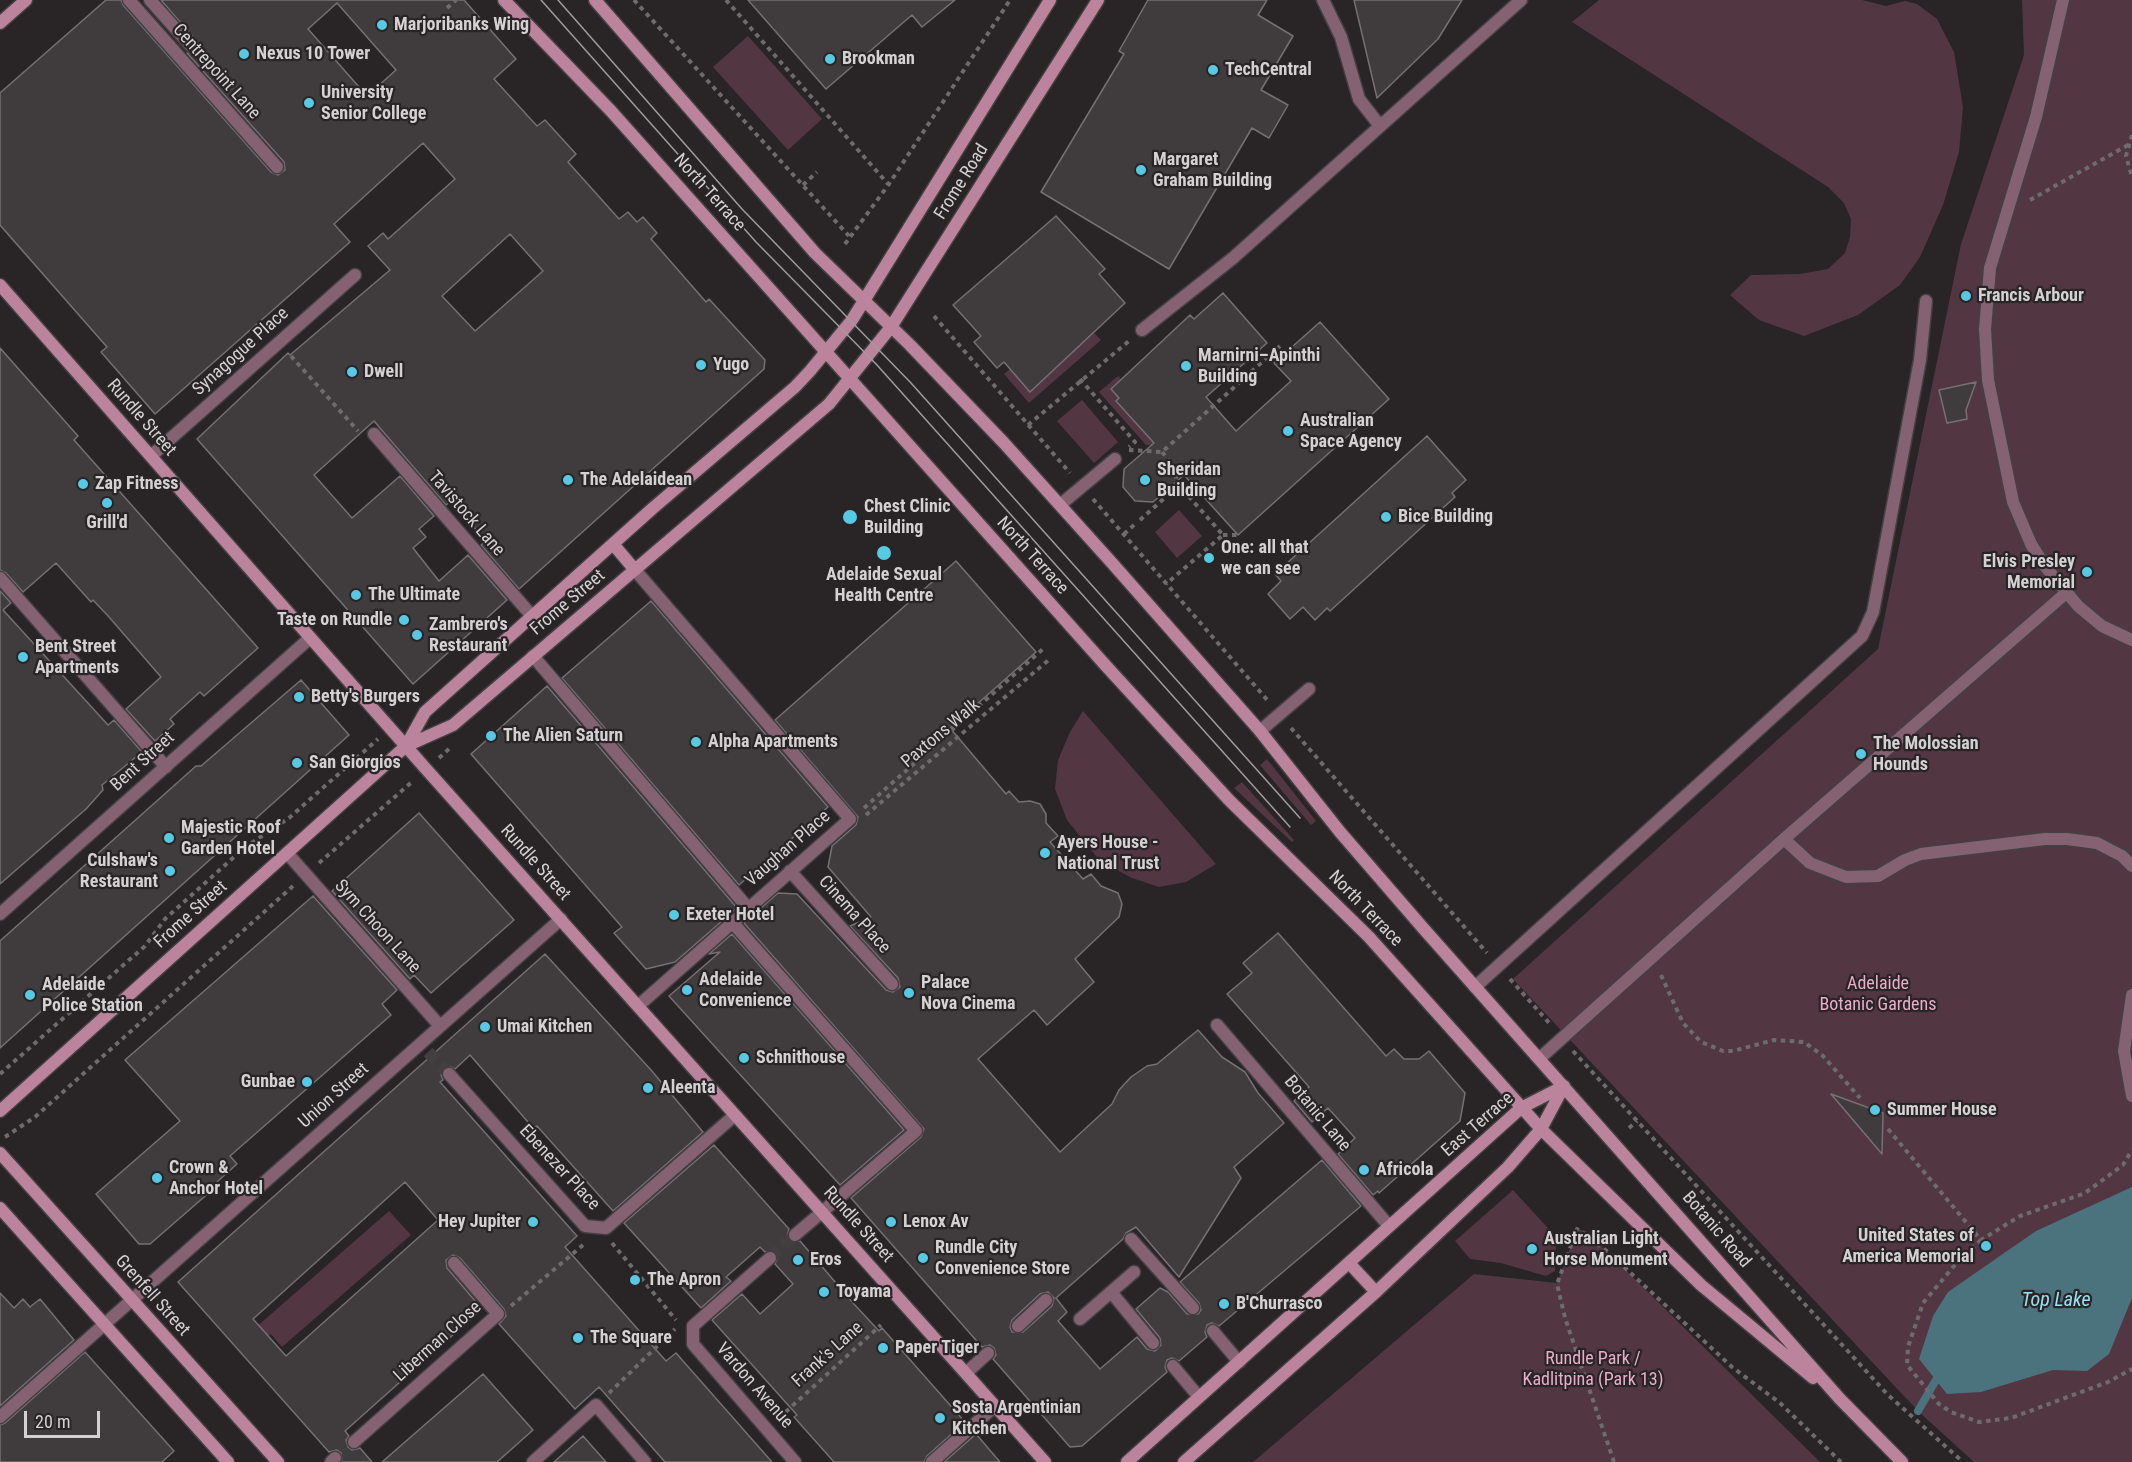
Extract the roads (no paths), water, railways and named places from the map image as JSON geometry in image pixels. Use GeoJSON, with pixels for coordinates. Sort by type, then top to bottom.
{"type":"FeatureCollection","features":[{"type":"Feature","properties":{"kind":"main road"},"geometry":{"type":"LineString","coordinates":[[0,23],[26,0]]}},
{"type":"Feature","properties":{"kind":"main road","name":"North Terrace"},"geometry":{"type":"LineString","coordinates":[[504,0],[611,111],[1107,668],[1229,800],[1369,937],[1541,1129]]}},
{"type":"Feature","properties":{"kind":"main road","name":"North Terrace"},"geometry":{"type":"LineString","coordinates":[[596,0],[815,253],[891,327],[1060,506],[1260,731],[1367,864],[1564,1086]]}},
{"type":"Feature","properties":{"kind":"main road","name":"Frome Road"},"geometry":{"type":"LineString","coordinates":[[827,351],[864,301],[1050,0]]}},
{"type":"Feature","properties":{"kind":"main road","name":"Frome Road"},"geometry":{"type":"LineString","coordinates":[[852,379],[891,327],[1098,0]]}},
{"type":"Feature","properties":{"kind":"main road","name":"Rundle Street"},"geometry":{"type":"LineString","coordinates":[[0,285],[426,769],[1045,1462]]}},
{"type":"Feature","properties":{"kind":"main road","name":"Frome Street"},"geometry":{"type":"LineString","coordinates":[[406,746],[425,712],[613,544],[795,387],[827,351]]}},
{"type":"Feature","properties":{"kind":"main road","name":"Frome Street"},"geometry":{"type":"LineString","coordinates":[[0,1111],[406,746],[453,725],[830,404],[852,379]]}},
{"type":"Feature","properties":{"kind":"main road","name":"Frome Street"},"geometry":{"type":"LineString","coordinates":[[613,544],[635,570]]}},
{"type":"Feature","properties":{"kind":"main road"},"geometry":{"type":"LineString","coordinates":[[1184,1462],[1376,1292],[1508,1167],[1541,1129],[1564,1086]]}},
{"type":"Feature","properties":{"kind":"main road","name":"East Terrace"},"geometry":{"type":"LineString","coordinates":[[1127,1462],[1521,1108],[1564,1086]]}},
{"type":"Feature","properties":{"kind":"main road","name":"Botanic Road"},"geometry":{"type":"LineString","coordinates":[[1564,1086],[1840,1399],[1902,1462]]}},
{"type":"Feature","properties":{"kind":"main road","name":"Botanic Road"},"geometry":{"type":"LineString","coordinates":[[1541,1129],[1701,1285],[1840,1399]]}},
{"type":"Feature","properties":{"kind":"main road","name":"Grenfell Street"},"geometry":{"type":"LineString","coordinates":[[0,1153],[279,1462]]}},
{"type":"Feature","properties":{"kind":"main road"},"geometry":{"type":"LineString","coordinates":[[0,1208],[228,1462]]}},
{"type":"Feature","properties":{"kind":"main road"},"geometry":{"type":"LineString","coordinates":[[1349,1263],[1376,1292]]}},
{"type":"Feature","properties":{"kind":"street","name":"Centrepoint Lane"},"geometry":{"type":"LineString","coordinates":[[129,0],[277,167]]}},
{"type":"Feature","properties":{"kind":"street"},"geometry":{"type":"LineString","coordinates":[[150,0],[190,46]]}},
{"type":"Feature","properties":{"kind":"street"},"geometry":{"type":"LineString","coordinates":[[1323,0],[1341,37],[1359,99],[1380,126]]}},
{"type":"Feature","properties":{"kind":"street"},"geometry":{"type":"LineString","coordinates":[[1142,330],[1233,258],[1521,0]]}},
{"type":"Feature","properties":{"kind":"street"},"geometry":{"type":"LineString","coordinates":[[2063,0],[2051,60],[2008,213],[1993,254],[1985,329],[1988,380],[2016,509],[2037,555],[2066,592],[2092,619],[2132,640]]}},
{"type":"Feature","properties":{"kind":"street","name":"Synagogue Place"},"geometry":{"type":"LineString","coordinates":[[150,456],[355,275]]}},
{"type":"Feature","properties":{"kind":"street"},"geometry":{"type":"LineString","coordinates":[[1475,987],[1862,636],[1873,612],[1920,360],[1926,301]]}},
{"type":"Feature","properties":{"kind":"street","name":"Tavistock Lane"},"geometry":{"type":"LineString","coordinates":[[374,434],[532,616]]}},
{"type":"Feature","properties":{"kind":"street"},"geometry":{"type":"LineString","coordinates":[[1060,506],[1115,459]]}},
{"type":"Feature","properties":{"kind":"street","name":"Vaughan Place"},"geometry":{"type":"LineString","coordinates":[[635,570],[850,819],[638,1006]]}},
{"type":"Feature","properties":{"kind":"street"},"geometry":{"type":"LineString","coordinates":[[0,578],[166,766]]}},
{"type":"Feature","properties":{"kind":"street"},"geometry":{"type":"LineString","coordinates":[[1540,1058],[1784,838],[2066,592]]}},
{"type":"Feature","properties":{"kind":"street","name":"Bent Street"},"geometry":{"type":"LineString","coordinates":[[0,914],[310,638]]}},
{"type":"Feature","properties":{"kind":"street"},"geometry":{"type":"LineString","coordinates":[[533,656],[748,908]]}},
{"type":"Feature","properties":{"kind":"street"},"geometry":{"type":"LineString","coordinates":[[1260,731],[1309,689]]}},
{"type":"Feature","properties":{"kind":"street"},"geometry":{"type":"LineString","coordinates":[[1784,838],[1810,863],[1846,877],[1878,876],[1921,854],[2045,839],[2097,843],[2122,856],[2132,866]]}},
{"type":"Feature","properties":{"kind":"street","name":"Sym Choon Lane"},"geometry":{"type":"LineString","coordinates":[[287,853],[440,1026]]}},
{"type":"Feature","properties":{"kind":"street","name":"Cinema Place"},"geometry":{"type":"LineString","coordinates":[[790,871],[892,984]]}},
{"type":"Feature","properties":{"kind":"street","name":"Union Street"},"geometry":{"type":"LineString","coordinates":[[0,1417],[424,1047],[440,1026],[561,919]]}},
{"type":"Feature","properties":{"kind":"street"},"geometry":{"type":"LineString","coordinates":[[732,922],[916,1131],[795,1235]]}},
{"type":"Feature","properties":{"kind":"street"},"geometry":{"type":"LineString","coordinates":[[2132,995],[2124,1051],[2132,1096]]}},
{"type":"Feature","properties":{"kind":"street","name":"Botanic Lane"},"geometry":{"type":"LineString","coordinates":[[1217,1026],[1389,1226]]}},
{"type":"Feature","properties":{"kind":"street","name":"Ebenezer Place"},"geometry":{"type":"LineString","coordinates":[[449,1074],[585,1226],[606,1228],[735,1115]]}},
{"type":"Feature","properties":{"kind":"street"},"geometry":{"type":"LineString","coordinates":[[1131,1239],[1193,1308]]}},
{"type":"Feature","properties":{"kind":"street","name":"Vardon Avenue"},"geometry":{"type":"LineString","coordinates":[[770,1258],[693,1326],[693,1344],[795,1462]]}},
{"type":"Feature","properties":{"kind":"street","name":"Liberman Close"},"geometry":{"type":"LineString","coordinates":[[354,1442],[498,1314],[454,1263]]}},
{"type":"Feature","properties":{"kind":"street"},"geometry":{"type":"LineString","coordinates":[[1080,1319],[1134,1272]]}},
{"type":"Feature","properties":{"kind":"street"},"geometry":{"type":"LineString","coordinates":[[1111,1292],[1153,1342]]}},
{"type":"Feature","properties":{"kind":"street"},"geometry":{"type":"LineString","coordinates":[[1018,1326],[1046,1300]]}},
{"type":"Feature","properties":{"kind":"street"},"geometry":{"type":"LineString","coordinates":[[1213,1332],[1239,1362]]}},
{"type":"Feature","properties":{"kind":"street"},"geometry":{"type":"LineString","coordinates":[[966,1373],[988,1353]]}},
{"type":"Feature","properties":{"kind":"street"},"geometry":{"type":"LineString","coordinates":[[1173,1366],[1199,1397]]}},
{"type":"Feature","properties":{"kind":"street"},"geometry":{"type":"LineString","coordinates":[[533,1462],[596,1405],[645,1462]]}},
{"type":"Feature","properties":{"kind":"street"},"geometry":{"type":"LineString","coordinates":[[932,1462],[995,1406]]}},
{"type":"Feature","properties":{"kind":"water","name":"Top Lake"},"geometry":{"type":"Polygon","coordinates":[[[2132,1187],[2132,1298],[2109,1354],[2087,1371],[2053,1370],[1981,1392],[1947,1394],[1919,1359],[1933,1316],[1948,1292],[2036,1231],[2132,1187]]]}},
{"type":"Feature","properties":{"kind":"waterway"},"geometry":{"type":"LineString","coordinates":[[1918,1411],[1940,1373]]}},
{"type":"Feature","properties":{"kind":"tunnel"},"geometry":{"type":"LineString","coordinates":[[428,1052],[449,1074]]}},
{"type":"Feature","properties":{"kind":"tunnel"},"geometry":{"type":"LineString","coordinates":[[770,1258],[795,1235]]}},
{"type":"Feature","properties":{"kind":"tram line"},"geometry":{"type":"LineString","coordinates":[[541,0],[756,242],[877,365],[1290,827]]}},
{"type":"Feature","properties":{"kind":"tram line"},"geometry":{"type":"LineString","coordinates":[[558,0],[742,209],[911,383],[1300,818]]}},
{"type":"Feature","properties":{"kind":"place","name":"Marjoribanks Wing"},"geometry":{"type":"Point","coordinates":[382,25]}},
{"type":"Feature","properties":{"kind":"place","name":"Nexus 10 Tower"},"geometry":{"type":"Point","coordinates":[244,54]}},
{"type":"Feature","properties":{"kind":"place","name":"Brookman"},"geometry":{"type":"Point","coordinates":[830,59]}},
{"type":"Feature","properties":{"kind":"place","name":"TechCentral"},"geometry":{"type":"Point","coordinates":[1213,70]}},
{"type":"Feature","properties":{"kind":"place","name":"University Senior College"},"geometry":{"type":"Point","coordinates":[309,103]}},
{"type":"Feature","properties":{"kind":"place","name":"Margaret Graham Building"},"geometry":{"type":"Point","coordinates":[1141,170]}},
{"type":"Feature","properties":{"kind":"place","name":"Francis Arbour"},"geometry":{"type":"Point","coordinates":[1966,296]}},
{"type":"Feature","properties":{"kind":"place","name":"Yugo"},"geometry":{"type":"Point","coordinates":[701,365]}},
{"type":"Feature","properties":{"kind":"place","name":"Marnirni–Apinthi Building"},"geometry":{"type":"Point","coordinates":[1186,366]}},
{"type":"Feature","properties":{"kind":"place","name":"Dwell"},"geometry":{"type":"Point","coordinates":[352,372]}},
{"type":"Feature","properties":{"kind":"place","name":"Australian Space Agency"},"geometry":{"type":"Point","coordinates":[1288,431]}},
{"type":"Feature","properties":{"kind":"place","name":"The Adelaidean"},"geometry":{"type":"Point","coordinates":[568,480]}},
{"type":"Feature","properties":{"kind":"place","name":"Sheridan Building"},"geometry":{"type":"Point","coordinates":[1145,480]}},
{"type":"Feature","properties":{"kind":"place","name":"Zap Fitness"},"geometry":{"type":"Point","coordinates":[83,484]}},
{"type":"Feature","properties":{"kind":"place","name":"Grill'd"},"geometry":{"type":"Point","coordinates":[107,503]}},
{"type":"Feature","properties":{"kind":"place","name":"Chest Clinic Building"},"geometry":{"type":"Point","coordinates":[850,517]}},
{"type":"Feature","properties":{"kind":"place","name":"Bice Building"},"geometry":{"type":"Point","coordinates":[1386,517]}},
{"type":"Feature","properties":{"kind":"place","name":"Adelaide Sexual Health Centre"},"geometry":{"type":"Point","coordinates":[884,553]}},
{"type":"Feature","properties":{"kind":"place","name":"One: all that we can see"},"geometry":{"type":"Point","coordinates":[1209,558]}},
{"type":"Feature","properties":{"kind":"place","name":"Elvis Presley Memorial"},"geometry":{"type":"Point","coordinates":[2087,572]}},
{"type":"Feature","properties":{"kind":"place","name":"The Ultimate"},"geometry":{"type":"Point","coordinates":[356,595]}},
{"type":"Feature","properties":{"kind":"place","name":"Taste on Rundle"},"geometry":{"type":"Point","coordinates":[404,620]}},
{"type":"Feature","properties":{"kind":"place","name":"Zambrero's Restaurant"},"geometry":{"type":"Point","coordinates":[417,635]}},
{"type":"Feature","properties":{"kind":"place","name":"Bent Street Apartments"},"geometry":{"type":"Point","coordinates":[23,657]}},
{"type":"Feature","properties":{"kind":"place","name":"Betty's Burgers"},"geometry":{"type":"Point","coordinates":[299,697]}},
{"type":"Feature","properties":{"kind":"place","name":"The Alien Saturn"},"geometry":{"type":"Point","coordinates":[491,736]}},
{"type":"Feature","properties":{"kind":"place","name":"Alpha Apartments"},"geometry":{"type":"Point","coordinates":[696,742]}},
{"type":"Feature","properties":{"kind":"place","name":"The Molossian Hounds"},"geometry":{"type":"Point","coordinates":[1861,754]}},
{"type":"Feature","properties":{"kind":"place","name":"San Giorgios"},"geometry":{"type":"Point","coordinates":[297,763]}},
{"type":"Feature","properties":{"kind":"place","name":"Majestic Roof Garden Hotel"},"geometry":{"type":"Point","coordinates":[169,838]}},
{"type":"Feature","properties":{"kind":"place","name":"Ayers House - National Trust"},"geometry":{"type":"Point","coordinates":[1045,853]}},
{"type":"Feature","properties":{"kind":"place","name":"Culshaw's Restaurant"},"geometry":{"type":"Point","coordinates":[170,871]}},
{"type":"Feature","properties":{"kind":"place","name":"Exeter Hotel"},"geometry":{"type":"Point","coordinates":[674,915]}},
{"type":"Feature","properties":{"kind":"place","name":"Adelaide Convenience"},"geometry":{"type":"Point","coordinates":[687,990]}},
{"type":"Feature","properties":{"kind":"place","name":"Palace Nova Cinema"},"geometry":{"type":"Point","coordinates":[909,993]}},
{"type":"Feature","properties":{"kind":"place","name":"Adelaide Police Station"},"geometry":{"type":"Point","coordinates":[30,995]}},
{"type":"Feature","properties":{"kind":"place","name":"Umai Kitchen"},"geometry":{"type":"Point","coordinates":[485,1027]}},
{"type":"Feature","properties":{"kind":"place","name":"Schnithouse"},"geometry":{"type":"Point","coordinates":[744,1058]}},
{"type":"Feature","properties":{"kind":"place","name":"Gunbae"},"geometry":{"type":"Point","coordinates":[307,1082]}},
{"type":"Feature","properties":{"kind":"place","name":"Aleenta"},"geometry":{"type":"Point","coordinates":[648,1088]}},
{"type":"Feature","properties":{"kind":"place","name":"Summer House"},"geometry":{"type":"Point","coordinates":[1875,1110]}},
{"type":"Feature","properties":{"kind":"place","name":"Africola"},"geometry":{"type":"Point","coordinates":[1364,1170]}},
{"type":"Feature","properties":{"kind":"place","name":"Crown & Anchor Hotel"},"geometry":{"type":"Point","coordinates":[157,1178]}},
{"type":"Feature","properties":{"kind":"place","name":"Hey Jupiter"},"geometry":{"type":"Point","coordinates":[533,1222]}},
{"type":"Feature","properties":{"kind":"place","name":"Lenox Av"},"geometry":{"type":"Point","coordinates":[891,1222]}},
{"type":"Feature","properties":{"kind":"place","name":"United States of America Memorial"},"geometry":{"type":"Point","coordinates":[1986,1246]}},
{"type":"Feature","properties":{"kind":"place","name":"Australian Light Horse Monument"},"geometry":{"type":"Point","coordinates":[1532,1249]}},
{"type":"Feature","properties":{"kind":"place","name":"Rundle City Convenience Store"},"geometry":{"type":"Point","coordinates":[923,1258]}},
{"type":"Feature","properties":{"kind":"place","name":"Eros"},"geometry":{"type":"Point","coordinates":[798,1260]}},
{"type":"Feature","properties":{"kind":"place","name":"The Apron"},"geometry":{"type":"Point","coordinates":[635,1280]}},
{"type":"Feature","properties":{"kind":"place","name":"Toyama"},"geometry":{"type":"Point","coordinates":[824,1292]}},
{"type":"Feature","properties":{"kind":"place","name":"B'Churrasco"},"geometry":{"type":"Point","coordinates":[1224,1304]}},
{"type":"Feature","properties":{"kind":"place","name":"The Square"},"geometry":{"type":"Point","coordinates":[578,1338]}},
{"type":"Feature","properties":{"kind":"place","name":"Paper Tiger"},"geometry":{"type":"Point","coordinates":[883,1348]}},
{"type":"Feature","properties":{"kind":"place","name":"Sosta Argentinian Kitchen"},"geometry":{"type":"Point","coordinates":[940,1418]}},
{"type":"Feature","properties":{"kind":"park label","name":"Adelaide Botanic Gardens"},"geometry":{"type":"Point","coordinates":[1878,994]}},
{"type":"Feature","properties":{"kind":"park label","name":"Rundle Park / Kadlitpina (Park 13)"},"geometry":{"type":"Point","coordinates":[1593,1369]}}]}
